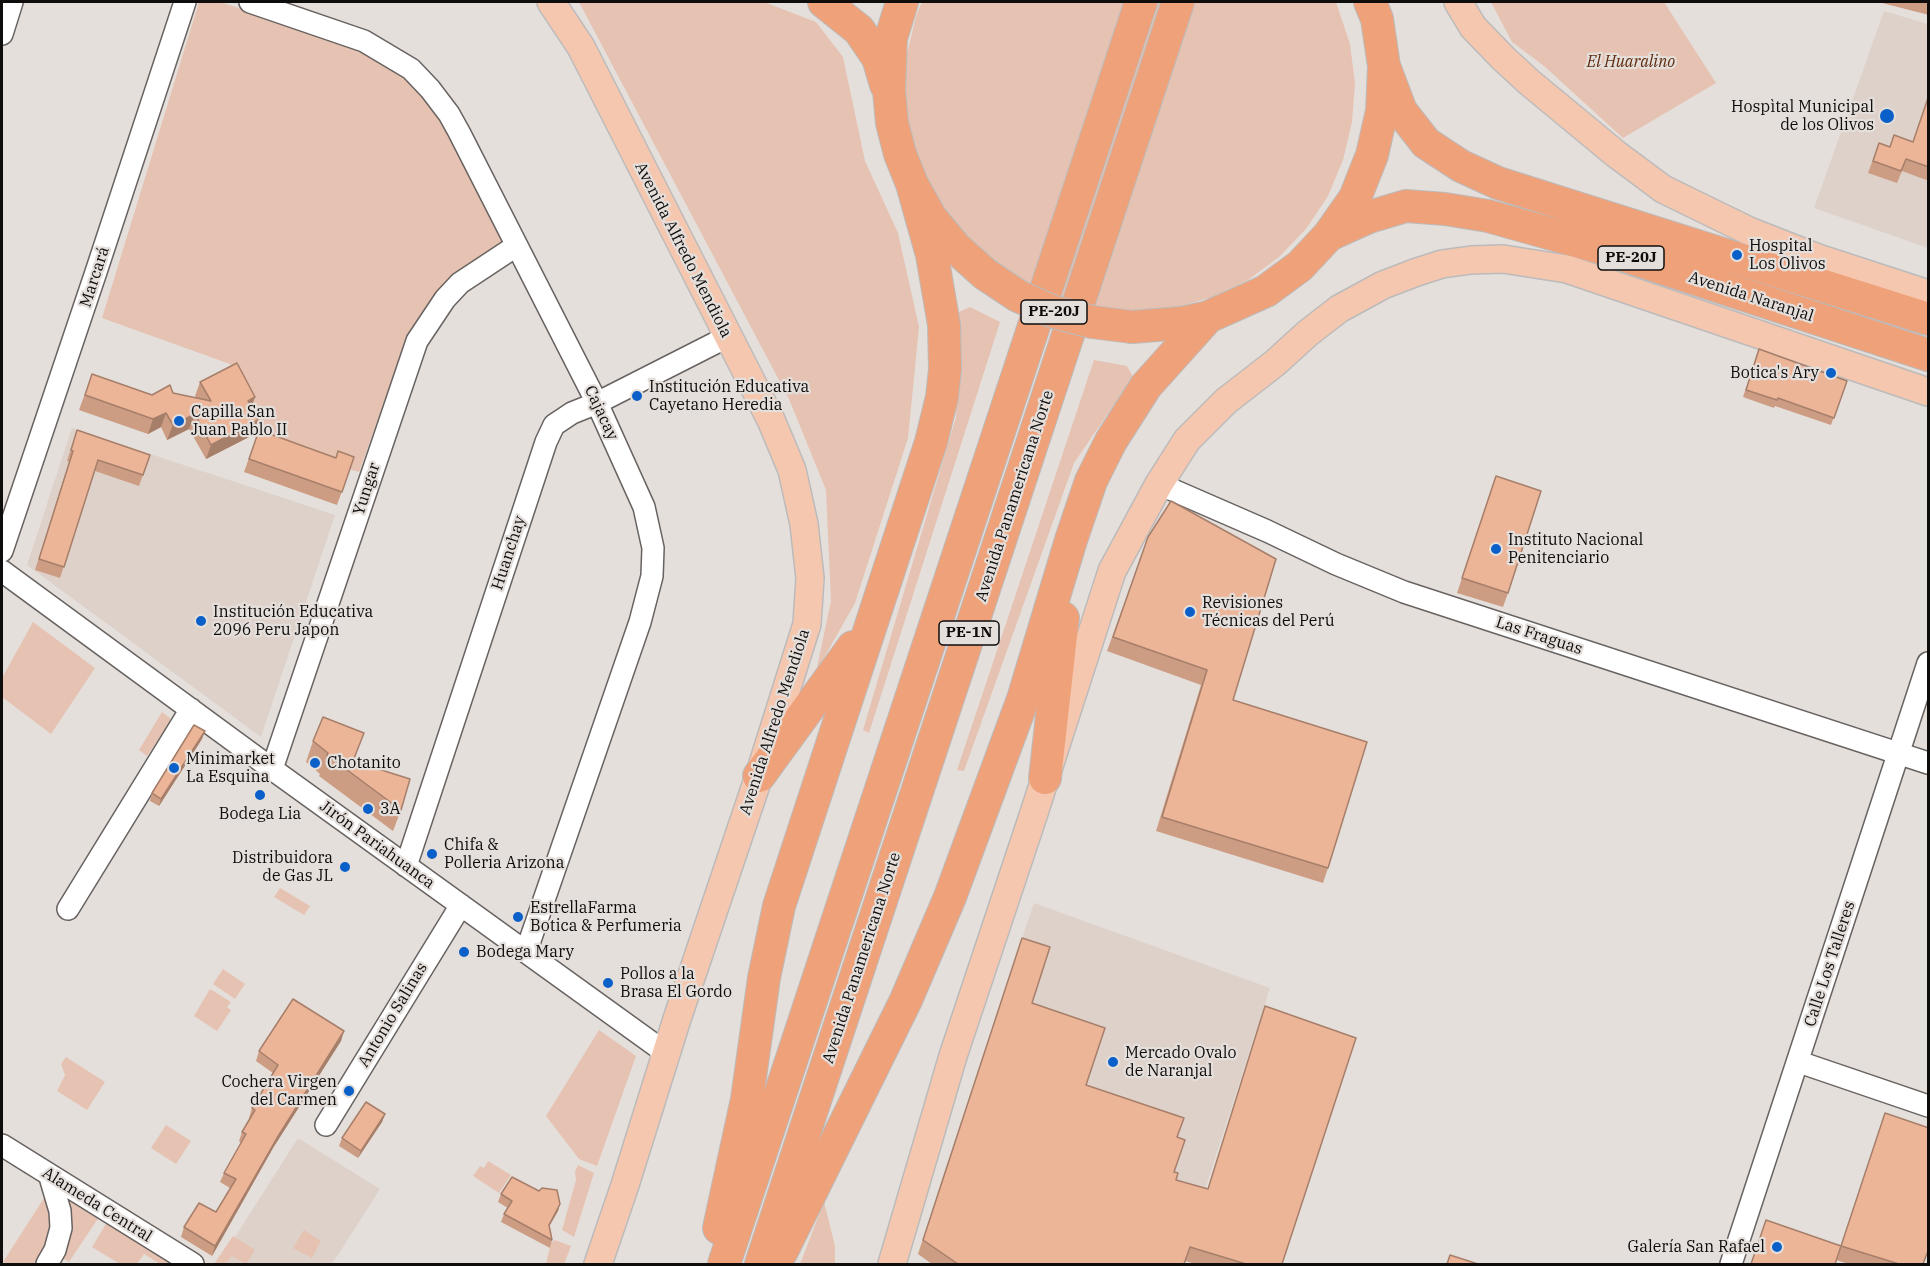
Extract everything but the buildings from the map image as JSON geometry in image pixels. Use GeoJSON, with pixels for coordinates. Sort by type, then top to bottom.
{"type":"FeatureCollection","features":[{"type":"Feature","properties":{"kind":"highway","name":"PE-20J"},"geometry":{"type":"LineString","coordinates":[[824,2],[859,30],[878,58],[889,91]]}},
{"type":"Feature","properties":{"kind":"highway","name":"PE-20J"},"geometry":{"type":"LineString","coordinates":[[902,2],[891,38],[889,91],[900,154],[912,184],[931,218],[956,248],[985,274],[1018,296],[1054,312],[1092,322],[1132,327],[1181,323],[1208,317],[1266,291],[1300,266],[1329,235],[1355,198],[1372,155],[1382,111],[1384,66],[1377,19],[1370,2]]}},
{"type":"Feature","properties":{"kind":"highway","name":"Avenida Panamericana Norte"},"geometry":{"type":"LineString","coordinates":[[724,1264],[1141,2]]}},
{"type":"Feature","properties":{"kind":"highway","name":"Avenida Panamericana Norte"},"geometry":{"type":"LineString","coordinates":[[761,1264],[1178,2]]}},
{"type":"Feature","properties":{"kind":"highway","name":"Avenida Naranjal"},"geometry":{"type":"LineString","coordinates":[[1384,66],[1401,111],[1426,142],[1461,166],[1498,183],[1886,292],[1929,319]]}},
{"type":"Feature","properties":{"kind":"highway"},"geometry":{"type":"LineString","coordinates":[[714,1264],[721,1214],[747,1099],[773,931],[786,880],[931,442],[942,397],[945,369],[944,325],[936,279],[912,184]]}},
{"type":"Feature","properties":{"kind":"highway","name":"Avenida Naranjal"},"geometry":{"type":"LineString","coordinates":[[1329,235],[1369,217],[1406,206],[1445,208],[1488,216],[1598,247],[1929,355]]}},
{"type":"Feature","properties":{"kind":"highway"},"geometry":{"type":"LineString","coordinates":[[775,1264],[906,1000],[950,897],[1020,709],[1091,481],[1116,432],[1146,386],[1208,317]]}},
{"type":"Feature","properties":{"kind":"highway"},"geometry":{"type":"LineString","coordinates":[[1045,778],[1071,540]]}},
{"type":"Feature","properties":{"kind":"highway"},"geometry":{"type":"LineString","coordinates":[[759,776],[871,622]]}},
{"type":"Feature","properties":{"kind":"main road","name":"Avenida Alfredo Mendiola"},"geometry":{"type":"LineString","coordinates":[[551,2],[581,47],[771,420],[792,470],[804,524],[810,578],[807,624],[598,1264]]}},
{"type":"Feature","properties":{"kind":"main road","name":"Avenida Naranjal"},"geometry":{"type":"LineString","coordinates":[[1458,2],[1473,27],[1529,82],[1616,154],[1663,189],[1739,227],[1818,258],[1886,292],[1929,294]]}},
{"type":"Feature","properties":{"kind":"main road","name":"Avenida Naranjal"},"geometry":{"type":"LineString","coordinates":[[1159,484],[1187,440],[1226,400],[1275,363],[1339,309],[1383,285],[1442,264],[1471,260],[1503,259],[1567,269],[1929,392]]}},
{"type":"Feature","properties":{"kind":"main road"},"geometry":{"type":"LineString","coordinates":[[894,1264],[942,1089],[1112,571],[1159,484]]}},
{"type":"Feature","properties":{"kind":"street"},"geometry":{"type":"LineString","coordinates":[[2,34],[12,2]]}},
{"type":"Feature","properties":{"kind":"street","name":"Marcará"},"geometry":{"type":"LineString","coordinates":[[2,551],[185,2]]}},
{"type":"Feature","properties":{"kind":"street","name":"Cajacay"},"geometry":{"type":"LineString","coordinates":[[250,2],[364,41],[411,69],[430,89],[449,114],[597,403],[644,507],[653,548],[652,576],[640,622],[526,952]]}},
{"type":"Feature","properties":{"kind":"street","name":"Yungar"},"geometry":{"type":"LineString","coordinates":[[272,769],[417,341],[445,299],[460,283],[516,246]]}},
{"type":"Feature","properties":{"kind":"street","name":"Huanchay"},"geometry":{"type":"LineString","coordinates":[[406,866],[546,442],[554,425],[572,413],[597,403],[727,337]]}},
{"type":"Feature","properties":{"kind":"street","name":"Las Fraguas"},"geometry":{"type":"LineString","coordinates":[[1159,484],[1268,531],[1336,564],[1404,592],[1929,763]]}},
{"type":"Feature","properties":{"kind":"street","name":"Jirón Pariahuanca"},"geometry":{"type":"LineString","coordinates":[[2,571],[666,1053]]}},
{"type":"Feature","properties":{"kind":"street","name":"Calle Los Talleres"},"geometry":{"type":"LineString","coordinates":[[1731,1264],[1929,663]]}},
{"type":"Feature","properties":{"kind":"street"},"geometry":{"type":"LineString","coordinates":[[68,909],[190,709]]}},
{"type":"Feature","properties":{"kind":"street","name":"Antonio Salinas"},"geometry":{"type":"LineString","coordinates":[[326,1125],[460,904]]}},
{"type":"Feature","properties":{"kind":"street"},"geometry":{"type":"LineString","coordinates":[[1799,1062],[1929,1106]]}},
{"type":"Feature","properties":{"kind":"street","name":"Alameda Central"},"geometry":{"type":"LineString","coordinates":[[2,1145],[193,1264]]}},
{"type":"Feature","properties":{"kind":"street"},"geometry":{"type":"LineString","coordinates":[[47,1264],[55,1250],[61,1227],[60,1211],[50,1177]]}},
{"type":"Feature","properties":{"kind":"shaded area","name":"Hospìtal Municipal de los Olivos"},"geometry":{"type":"Polygon","coordinates":[[[1884,11],[1928,24],[1928,248],[1814,208],[1884,11]]]}},
{"type":"Feature","properties":{"kind":"shaded area","name":"Institución Educativa 2096 Peru Japon"},"geometry":{"type":"Polygon","coordinates":[[[72,428],[335,515],[261,737],[27,565],[72,428]]]}},
{"type":"Feature","properties":{"kind":"shaded area","name":"Mercado Ovalo de Naranjal"},"geometry":{"type":"Polygon","coordinates":[[[1034,903],[1270,988],[1181,1264],[932,1264],[918,1254],[1034,903]]]}},
{"type":"Feature","properties":{"kind":"shaded area"},"geometry":{"type":"Polygon","coordinates":[[[298,1138],[380,1189],[332,1264],[226,1264],[232,1255],[235,1237],[298,1138]]]}},
{"type":"Feature","properties":{"kind":"green space"},"geometry":{"type":"Polygon","coordinates":[[[199,2],[220,2],[346,42],[401,71],[443,120],[504,243],[412,330],[401,354],[359,472],[270,446],[230,364],[102,318],[199,2]]]}},
{"type":"Feature","properties":{"kind":"green space"},"geometry":{"type":"Polygon","coordinates":[[[579,2],[764,2],[816,22],[843,57],[865,161],[898,233],[919,327],[908,438],[855,603],[816,672],[831,601],[826,490],[789,399],[579,2]]]}},
{"type":"Feature","properties":{"kind":"green space"},"geometry":{"type":"Polygon","coordinates":[[[922,2],[1336,2],[1350,44],[1355,83],[1352,122],[1343,160],[1328,196],[1306,229],[1279,257],[1248,280],[1212,297],[1175,308],[1136,312],[1097,310],[1059,301],[990,263],[938,205],[920,170],[909,132],[905,93],[907,54],[916,16],[922,2]]]}},
{"type":"Feature","properties":{"kind":"green space","name":"El Huaralino"},"geometry":{"type":"Polygon","coordinates":[[[1491,2],[1664,2],[1716,83],[1623,138],[1544,66],[1512,42],[1491,2]]]}},
{"type":"Feature","properties":{"kind":"green space"},"geometry":{"type":"Polygon","coordinates":[[[970,307],[1000,322],[869,733],[863,730],[956,417],[959,312],[970,307]]]}},
{"type":"Feature","properties":{"kind":"green space"},"geometry":{"type":"Polygon","coordinates":[[[1094,360],[1127,366],[1133,377],[1074,463],[964,771],[957,770],[1094,360]]]}},
{"type":"Feature","properties":{"kind":"green space"},"geometry":{"type":"Polygon","coordinates":[[[33,622],[95,668],[51,734],[2,697],[2,678],[33,622]]]}},
{"type":"Feature","properties":{"kind":"green space"},"geometry":{"type":"Polygon","coordinates":[[[162,712],[170,718],[170,722],[147,756],[139,750],[162,712]]]}},
{"type":"Feature","properties":{"kind":"green space"},"geometry":{"type":"Polygon","coordinates":[[[280,888],[310,906],[304,915],[274,897],[280,888]]]}},
{"type":"Feature","properties":{"kind":"green space"},"geometry":{"type":"Polygon","coordinates":[[[223,969],[245,984],[235,999],[213,984],[223,969]]]}},
{"type":"Feature","properties":{"kind":"green space"},"geometry":{"type":"Polygon","coordinates":[[[210,989],[231,1002],[227,1007],[231,1010],[217,1031],[194,1016],[210,989]]]}},
{"type":"Feature","properties":{"kind":"green space"},"geometry":{"type":"Polygon","coordinates":[[[599,1030],[636,1056],[597,1166],[579,1159],[546,1116],[599,1030]]]}},
{"type":"Feature","properties":{"kind":"green space"},"geometry":{"type":"Polygon","coordinates":[[[66,1057],[105,1082],[87,1110],[57,1091],[65,1075],[61,1064],[66,1057]]]}},
{"type":"Feature","properties":{"kind":"green space"},"geometry":{"type":"Polygon","coordinates":[[[166,1125],[191,1141],[176,1164],[151,1148],[166,1125]]]}},
{"type":"Feature","properties":{"kind":"green space"},"geometry":{"type":"Polygon","coordinates":[[[488,1161],[511,1175],[499,1193],[473,1176],[480,1166],[484,1168],[488,1161]]]}},
{"type":"Feature","properties":{"kind":"green space"},"geometry":{"type":"Polygon","coordinates":[[[578,1165],[594,1173],[574,1237],[562,1230],[578,1165]]]}},
{"type":"Feature","properties":{"kind":"green space"},"geometry":{"type":"Polygon","coordinates":[[[64,1194],[99,1217],[69,1262],[58,1255],[64,1194]]]}},
{"type":"Feature","properties":{"kind":"green space"},"geometry":{"type":"Polygon","coordinates":[[[44,1198],[51,1211],[52,1234],[40,1264],[3,1262],[44,1198]]]}},
{"type":"Feature","properties":{"kind":"green space"},"geometry":{"type":"Polygon","coordinates":[[[824,1202],[835,1246],[835,1264],[800,1264],[824,1202]]]}},
{"type":"Feature","properties":{"kind":"green space"},"geometry":{"type":"Polygon","coordinates":[[[107,1222],[175,1264],[160,1264],[144,1254],[137,1264],[120,1264],[92,1247],[107,1222]]]}},
{"type":"Feature","properties":{"kind":"green space"},"geometry":{"type":"Polygon","coordinates":[[[304,1230],[321,1241],[312,1258],[293,1248],[304,1230]]]}},
{"type":"Feature","properties":{"kind":"green space"},"geometry":{"type":"Polygon","coordinates":[[[233,1236],[255,1250],[246,1264],[232,1256],[226,1264],[214,1264],[233,1236]]]}},
{"type":"Feature","properties":{"kind":"green space"},"geometry":{"type":"Polygon","coordinates":[[[555,1240],[571,1246],[564,1264],[546,1264],[551,1243],[555,1240]]]}},
{"type":"Feature","properties":{"kind":"place","name":"Hospìtal Municipal de los Olivos"},"geometry":{"type":"Point","coordinates":[1887,116]}},
{"type":"Feature","properties":{"kind":"place","name":"Hospital Los Olivos"},"geometry":{"type":"Point","coordinates":[1737,255]}},
{"type":"Feature","properties":{"kind":"place","name":"Botica's Ary"},"geometry":{"type":"Point","coordinates":[1831,373]}},
{"type":"Feature","properties":{"kind":"place","name":"Institución Educativa Cayetano Heredia"},"geometry":{"type":"Point","coordinates":[637,396]}},
{"type":"Feature","properties":{"kind":"place","name":"Capilla San Juan Pablo II"},"geometry":{"type":"Point","coordinates":[179,421]}},
{"type":"Feature","properties":{"kind":"place","name":"Instituto Nacional Penitenciario"},"geometry":{"type":"Point","coordinates":[1496,549]}},
{"type":"Feature","properties":{"kind":"place","name":"Revisiones Técnicas del Perú"},"geometry":{"type":"Point","coordinates":[1190,612]}},
{"type":"Feature","properties":{"kind":"place","name":"Institución Educativa 2096 Peru Japon"},"geometry":{"type":"Point","coordinates":[201,621]}},
{"type":"Feature","properties":{"kind":"place","name":"Chotanito"},"geometry":{"type":"Point","coordinates":[315,763]}},
{"type":"Feature","properties":{"kind":"place","name":"Minimarket La Esquina"},"geometry":{"type":"Point","coordinates":[174,768]}},
{"type":"Feature","properties":{"kind":"place","name":"Bodega Lia"},"geometry":{"type":"Point","coordinates":[260,795]}},
{"type":"Feature","properties":{"kind":"place","name":"3A"},"geometry":{"type":"Point","coordinates":[368,809]}},
{"type":"Feature","properties":{"kind":"place","name":"Chifa & Polleria Arizona"},"geometry":{"type":"Point","coordinates":[432,854]}},
{"type":"Feature","properties":{"kind":"place","name":"Distribuidora de Gas JL"},"geometry":{"type":"Point","coordinates":[345,867]}},
{"type":"Feature","properties":{"kind":"place","name":"EstrellaFarma Botica & Perfumeria"},"geometry":{"type":"Point","coordinates":[518,917]}},
{"type":"Feature","properties":{"kind":"place","name":"Bodega Mary"},"geometry":{"type":"Point","coordinates":[464,952]}},
{"type":"Feature","properties":{"kind":"place","name":"Pollos a la Brasa El Gordo"},"geometry":{"type":"Point","coordinates":[608,983]}},
{"type":"Feature","properties":{"kind":"place","name":"Mercado Ovalo de Naranjal"},"geometry":{"type":"Point","coordinates":[1113,1062]}},
{"type":"Feature","properties":{"kind":"place","name":"Cochera Virgen del Carmen"},"geometry":{"type":"Point","coordinates":[349,1091]}},
{"type":"Feature","properties":{"kind":"place","name":"Galería San Rafael"},"geometry":{"type":"Point","coordinates":[1777,1247]}}]}
